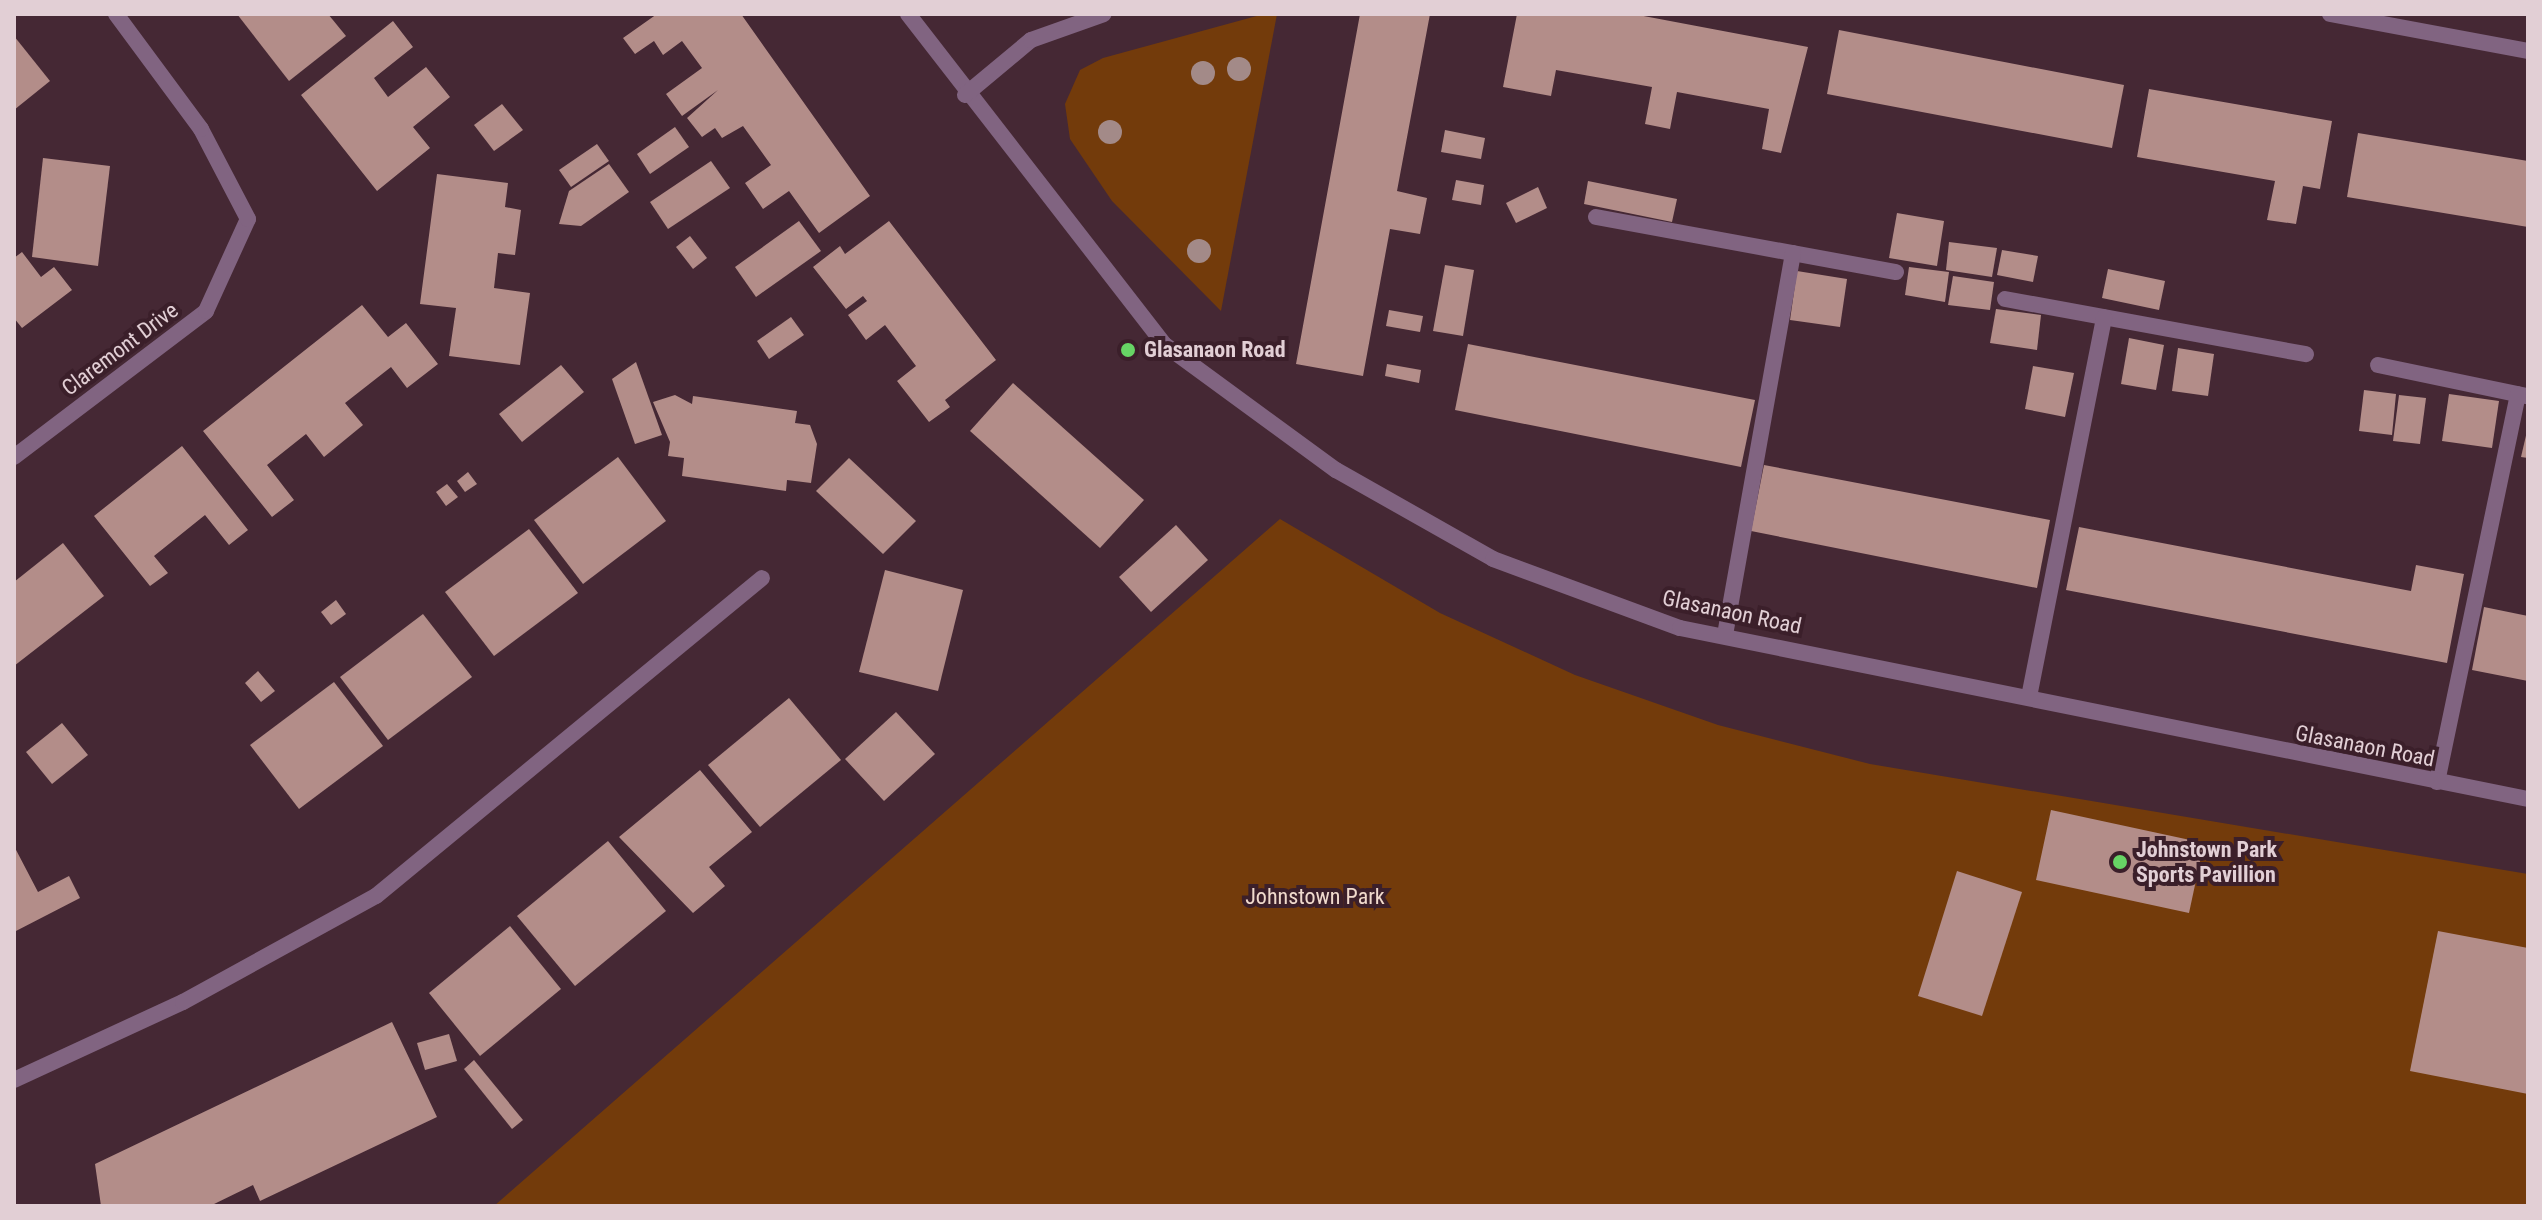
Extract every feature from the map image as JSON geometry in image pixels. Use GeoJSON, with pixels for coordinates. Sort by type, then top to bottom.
{"type":"FeatureCollection","features":[{"type":"Feature","properties":{"kind":"street","name":"Claremont Drive"},"geometry":{"type":"LineString","coordinates":[[14,457],[206,311],[248,219],[201,129],[116,14]]}},
{"type":"Feature","properties":{"kind":"street","name":"Glasanaon Road"},"geometry":{"type":"LineString","coordinates":[[908,14],[965,95],[1165,345],[1222,392],[1336,470],[1493,559],[1680,628],[2528,799]]}},
{"type":"Feature","properties":{"kind":"street"},"geometry":{"type":"LineString","coordinates":[[965,95],[1031,40],[1104,14]]}},
{"type":"Feature","properties":{"kind":"street"},"geometry":{"type":"LineString","coordinates":[[2330,14],[2528,51]]}},
{"type":"Feature","properties":{"kind":"street"},"geometry":{"type":"LineString","coordinates":[[1596,217],[1896,272]]}},
{"type":"Feature","properties":{"kind":"street"},"geometry":{"type":"LineString","coordinates":[[1725,635],[1793,253]]}},
{"type":"Feature","properties":{"kind":"street"},"geometry":{"type":"LineString","coordinates":[[2005,299],[2306,354]]}},
{"type":"Feature","properties":{"kind":"street"},"geometry":{"type":"LineString","coordinates":[[2029,697],[2104,317]]}},
{"type":"Feature","properties":{"kind":"street"},"geometry":{"type":"LineString","coordinates":[[2378,365],[2523,395],[2437,782]]}},
{"type":"Feature","properties":{"kind":"street"},"geometry":{"type":"LineString","coordinates":[[14,1080],[183,1002],[376,896],[762,578]]}},
{"type":"Feature","properties":{"kind":"green space"},"geometry":{"type":"Polygon","coordinates":[[[1264,14],[1277,14],[1221,311],[1112,201],[1070,139],[1065,104],[1080,70],[1103,58],[1264,14]]]}},
{"type":"Feature","properties":{"kind":"green space","name":"Johnstown Park"},"geometry":{"type":"Polygon","coordinates":[[[1280,519],[1440,613],[1575,675],[1718,725],[1870,764],[2528,874],[2528,1206],[494,1206],[1280,519]]]}},
{"type":"Feature","properties":{"kind":"building"},"geometry":{"type":"Polygon","coordinates":[[[237,14],[328,14],[346,36],[289,81],[237,14]]]}},
{"type":"Feature","properties":{"kind":"building"},"geometry":{"type":"Polygon","coordinates":[[[657,14],[741,14],[870,196],[819,233],[789,191],[763,209],[745,183],[771,165],[743,126],[722,138],[715,128],[702,137],[687,118],[718,90],[682,116],[666,94],[702,68],[682,41],[663,55],[654,41],[635,54],[623,38],[657,14]]]}},
{"type":"Feature","properties":{"kind":"building"},"geometry":{"type":"Polygon","coordinates":[[[1360,14],[1430,14],[1397,191],[1427,198],[1420,234],[1390,229],[1363,376],[1296,364],[1360,14]]]}},
{"type":"Feature","properties":{"kind":"building"},"geometry":{"type":"Polygon","coordinates":[[[1517,14],[1633,14],[1808,47],[1781,153],[1762,149],[1769,109],[1677,92],[1670,129],[1645,124],[1652,87],[1556,70],[1551,96],[1503,87],[1517,14]]]}},
{"type":"Feature","properties":{"kind":"building"},"geometry":{"type":"Polygon","coordinates":[[[393,21],[413,47],[374,78],[388,97],[426,67],[450,97],[413,127],[430,148],[377,191],[301,95],[393,21]]]}},
{"type":"Feature","properties":{"kind":"building"},"geometry":{"type":"Polygon","coordinates":[[[1839,30],[2124,85],[2112,148],[1827,94],[1839,30]]]}},
{"type":"Feature","properties":{"kind":"building"},"geometry":{"type":"Polygon","coordinates":[[[14,36],[50,81],[14,110],[14,36]]]}},
{"type":"Feature","properties":{"kind":"building"},"geometry":{"type":"Polygon","coordinates":[[[2149,89],[2332,121],[2320,189],[2303,186],[2296,224],[2267,220],[2275,181],[2137,157],[2149,89]]]}},
{"type":"Feature","properties":{"kind":"building"},"geometry":{"type":"Polygon","coordinates":[[[502,104],[523,130],[494,151],[474,125],[502,104]]]}},
{"type":"Feature","properties":{"kind":"building"},"geometry":{"type":"Polygon","coordinates":[[[675,127],[689,147],[650,174],[637,154],[675,127]]]}},
{"type":"Feature","properties":{"kind":"building"},"geometry":{"type":"Polygon","coordinates":[[[1445,130],[1485,138],[1481,159],[1441,152],[1445,130]]]}},
{"type":"Feature","properties":{"kind":"building"},"geometry":{"type":"Polygon","coordinates":[[[2358,133],[2528,161],[2528,227],[2347,197],[2358,133]]]}},
{"type":"Feature","properties":{"kind":"building"},"geometry":{"type":"Polygon","coordinates":[[[597,144],[609,161],[571,187],[559,170],[597,144]]]}},
{"type":"Feature","properties":{"kind":"building"},"geometry":{"type":"Polygon","coordinates":[[[43,158],[110,166],[98,266],[32,257],[43,158]]]}},
{"type":"Feature","properties":{"kind":"building"},"geometry":{"type":"Polygon","coordinates":[[[711,161],[730,188],[668,229],[650,202],[711,161]]]}},
{"type":"Feature","properties":{"kind":"building"},"geometry":{"type":"Polygon","coordinates":[[[609,164],[629,192],[581,226],[559,224],[569,191],[609,164]]]}},
{"type":"Feature","properties":{"kind":"building"},"geometry":{"type":"Polygon","coordinates":[[[437,174],[508,183],[505,207],[521,210],[515,255],[498,253],[494,288],[530,293],[520,365],[449,356],[456,308],[420,304],[437,174]]]}},
{"type":"Feature","properties":{"kind":"building"},"geometry":{"type":"Polygon","coordinates":[[[1456,180],[1484,185],[1481,205],[1452,200],[1456,180]]]}},
{"type":"Feature","properties":{"kind":"building"},"geometry":{"type":"Polygon","coordinates":[[[1588,181],[1677,199],[1672,222],[1584,204],[1588,181]]]}},
{"type":"Feature","properties":{"kind":"building"},"geometry":{"type":"Polygon","coordinates":[[[1538,187],[1547,208],[1516,223],[1506,203],[1538,187]]]}},
{"type":"Feature","properties":{"kind":"building"},"geometry":{"type":"Polygon","coordinates":[[[1897,213],[1944,221],[1937,266],[1889,258],[1897,213]]]}},
{"type":"Feature","properties":{"kind":"building"},"geometry":{"type":"Polygon","coordinates":[[[799,221],[821,251],[756,297],[735,267],[799,221]]]}},
{"type":"Feature","properties":{"kind":"building"},"geometry":{"type":"Polygon","coordinates":[[[889,221],[996,360],[945,400],[950,407],[929,422],[897,381],[916,366],[885,325],[866,340],[848,315],[867,301],[863,296],[846,309],[813,267],[840,246],[845,254],[889,221]]]}},
{"type":"Feature","properties":{"kind":"building"},"geometry":{"type":"Polygon","coordinates":[[[690,236],[707,258],[693,269],[676,247],[690,236]]]}},
{"type":"Feature","properties":{"kind":"building"},"geometry":{"type":"Polygon","coordinates":[[[1949,242],[1997,248],[1992,277],[1946,270],[1949,242]]]}},
{"type":"Feature","properties":{"kind":"building"},"geometry":{"type":"Polygon","coordinates":[[[2002,250],[2038,256],[2033,282],[1997,275],[2002,250]]]}},
{"type":"Feature","properties":{"kind":"building"},"geometry":{"type":"Polygon","coordinates":[[[22,252],[41,277],[54,267],[72,290],[22,328],[14,318],[14,258],[22,252]]]}},
{"type":"Feature","properties":{"kind":"building"},"geometry":{"type":"Polygon","coordinates":[[[1445,265],[1474,270],[1463,336],[1433,331],[1445,265]]]}},
{"type":"Feature","properties":{"kind":"building"},"geometry":{"type":"Polygon","coordinates":[[[1909,267],[1949,272],[1945,302],[1905,295],[1909,267]]]}},
{"type":"Feature","properties":{"kind":"building"},"geometry":{"type":"Polygon","coordinates":[[[2108,269],[2165,281],[2159,310],[2102,298],[2108,269]]]}},
{"type":"Feature","properties":{"kind":"building"},"geometry":{"type":"Polygon","coordinates":[[[1797,271],[1847,279],[1840,327],[1790,320],[1797,271]]]}},
{"type":"Feature","properties":{"kind":"building"},"geometry":{"type":"Polygon","coordinates":[[[1953,276],[1994,282],[1990,310],[1948,305],[1953,276]]]}},
{"type":"Feature","properties":{"kind":"building"},"geometry":{"type":"Polygon","coordinates":[[[362,305],[388,337],[406,323],[438,364],[407,388],[391,367],[345,403],[363,425],[324,457],[306,434],[267,465],[294,500],[272,517],[203,431],[362,305]]]}},
{"type":"Feature","properties":{"kind":"building"},"geometry":{"type":"Polygon","coordinates":[[[1996,309],[2041,315],[2037,350],[1990,343],[1996,309]]]}},
{"type":"Feature","properties":{"kind":"building"},"geometry":{"type":"Polygon","coordinates":[[[1389,310],[1423,316],[1420,332],[1386,326],[1389,310]]]}},
{"type":"Feature","properties":{"kind":"building"},"geometry":{"type":"Polygon","coordinates":[[[791,317],[804,335],[769,359],[757,341],[791,317]]]}},
{"type":"Feature","properties":{"kind":"building"},"geometry":{"type":"Polygon","coordinates":[[[2129,338],[2164,345],[2156,390],[2121,384],[2129,338]]]}},
{"type":"Feature","properties":{"kind":"building"},"geometry":{"type":"Polygon","coordinates":[[[1468,344],[1755,400],[1741,467],[1455,410],[1468,344]]]}},
{"type":"Feature","properties":{"kind":"building"},"geometry":{"type":"Polygon","coordinates":[[[2178,348],[2214,354],[2208,396],[2172,391],[2178,348]]]}},
{"type":"Feature","properties":{"kind":"building"},"geometry":{"type":"Polygon","coordinates":[[[636,362],[662,435],[635,444],[612,379],[636,362]]]}},
{"type":"Feature","properties":{"kind":"building"},"geometry":{"type":"Polygon","coordinates":[[[1387,364],[1421,370],[1419,383],[1385,376],[1387,364]]]}},
{"type":"Feature","properties":{"kind":"building"},"geometry":{"type":"Polygon","coordinates":[[[561,365],[584,392],[522,442],[499,414],[561,365]]]}},
{"type":"Feature","properties":{"kind":"building"},"geometry":{"type":"Polygon","coordinates":[[[2033,366],[2074,373],[2065,417],[2025,409],[2033,366]]]}},
{"type":"Feature","properties":{"kind":"building"},"geometry":{"type":"Polygon","coordinates":[[[1013,383],[1144,500],[1100,548],[970,431],[1013,383]]]}},
{"type":"Feature","properties":{"kind":"building"},"geometry":{"type":"Polygon","coordinates":[[[2364,390],[2396,394],[2392,435],[2359,431],[2364,390]]]}},
{"type":"Feature","properties":{"kind":"building"},"geometry":{"type":"Polygon","coordinates":[[[2449,394],[2499,401],[2492,448],[2442,441],[2449,394]]]}},
{"type":"Feature","properties":{"kind":"building"},"geometry":{"type":"Polygon","coordinates":[[[675,395],[692,404],[693,396],[797,411],[795,423],[810,425],[817,444],[811,483],[787,480],[786,491],[682,476],[684,458],[668,456],[670,442],[653,402],[675,395]]]}},
{"type":"Feature","properties":{"kind":"building"},"geometry":{"type":"Polygon","coordinates":[[[2399,395],[2426,398],[2420,444],[2393,441],[2399,395]]]}},
{"type":"Feature","properties":{"kind":"building"},"geometry":{"type":"Polygon","coordinates":[[[2528,427],[2528,458],[2521,457],[2528,427]]]}},
{"type":"Feature","properties":{"kind":"building"},"geometry":{"type":"Polygon","coordinates":[[[182,446],[248,530],[229,545],[205,515],[154,556],[168,573],[150,586],[94,516],[182,446]]]}},
{"type":"Feature","properties":{"kind":"building"},"geometry":{"type":"Polygon","coordinates":[[[618,457],[666,521],[583,584],[534,520],[618,457]]]}},
{"type":"Feature","properties":{"kind":"building"},"geometry":{"type":"Polygon","coordinates":[[[849,458],[916,521],[883,554],[816,491],[849,458]]]}},
{"type":"Feature","properties":{"kind":"building"},"geometry":{"type":"Polygon","coordinates":[[[1764,465],[2050,520],[2037,588],[1751,531],[1764,465]]]}},
{"type":"Feature","properties":{"kind":"building"},"geometry":{"type":"Polygon","coordinates":[[[468,472],[477,484],[465,492],[457,481],[468,472]]]}},
{"type":"Feature","properties":{"kind":"building"},"geometry":{"type":"Polygon","coordinates":[[[447,484],[458,497],[446,506],[436,492],[447,484]]]}},
{"type":"Feature","properties":{"kind":"building"},"geometry":{"type":"Polygon","coordinates":[[[1176,525],[1208,560],[1151,612],[1119,577],[1176,525]]]}},
{"type":"Feature","properties":{"kind":"building"},"geometry":{"type":"Polygon","coordinates":[[[2079,527],[2411,591],[2416,565],[2464,574],[2447,663],[2066,590],[2079,527]]]}},
{"type":"Feature","properties":{"kind":"building"},"geometry":{"type":"Polygon","coordinates":[[[529,529],[578,593],[494,656],[445,592],[529,529]]]}},
{"type":"Feature","properties":{"kind":"building"},"geometry":{"type":"Polygon","coordinates":[[[63,543],[104,596],[14,666],[14,582],[63,543]]]}},
{"type":"Feature","properties":{"kind":"building"},"geometry":{"type":"Polygon","coordinates":[[[885,570],[963,590],[938,691],[859,672],[885,570]]]}},
{"type":"Feature","properties":{"kind":"building"},"geometry":{"type":"Polygon","coordinates":[[[336,600],[346,614],[331,625],[321,612],[336,600]]]}},
{"type":"Feature","properties":{"kind":"building"},"geometry":{"type":"Polygon","coordinates":[[[2484,607],[2528,616],[2528,681],[2472,670],[2484,607]]]}},
{"type":"Feature","properties":{"kind":"building"},"geometry":{"type":"Polygon","coordinates":[[[423,614],[472,677],[388,740],[340,677],[423,614]]]}},
{"type":"Feature","properties":{"kind":"building"},"geometry":{"type":"Polygon","coordinates":[[[258,671],[275,691],[261,702],[245,683],[258,671]]]}},
{"type":"Feature","properties":{"kind":"building"},"geometry":{"type":"Polygon","coordinates":[[[334,682],[383,746],[299,809],[250,745],[334,682]]]}},
{"type":"Feature","properties":{"kind":"building"},"geometry":{"type":"Polygon","coordinates":[[[789,698],[841,760],[760,827],[708,765],[789,698]]]}},
{"type":"Feature","properties":{"kind":"building"},"geometry":{"type":"Polygon","coordinates":[[[896,712],[935,754],[884,801],[845,759],[896,712]]]}},
{"type":"Feature","properties":{"kind":"building"},"geometry":{"type":"Polygon","coordinates":[[[62,723],[88,755],[52,784],[26,752],[62,723]]]}},
{"type":"Feature","properties":{"kind":"building"},"geometry":{"type":"Polygon","coordinates":[[[700,770],[752,832],[709,867],[725,886],[693,913],[619,837],[700,770]]]}},
{"type":"Feature","properties":{"kind":"building","name":"Johnstown Park Sports Pavillion"},"geometry":{"type":"Polygon","coordinates":[[[2051,810],[2204,843],[2189,913],[2036,880],[2051,810]]]}},
{"type":"Feature","properties":{"kind":"building"},"geometry":{"type":"Polygon","coordinates":[[[608,841],[666,911],[575,986],[517,916],[608,841]]]}},
{"type":"Feature","properties":{"kind":"building"},"geometry":{"type":"Polygon","coordinates":[[[14,846],[38,892],[69,876],[80,898],[14,932],[14,846]]]}},
{"type":"Feature","properties":{"kind":"building"},"geometry":{"type":"Polygon","coordinates":[[[1957,871],[2022,892],[1982,1016],[1918,996],[1957,871]]]}},
{"type":"Feature","properties":{"kind":"building"},"geometry":{"type":"Polygon","coordinates":[[[510,926],[561,989],[480,1056],[429,993],[510,926]]]}},
{"type":"Feature","properties":{"kind":"building"},"geometry":{"type":"Polygon","coordinates":[[[2438,931],[2528,948],[2528,1094],[2410,1071],[2438,931]]]}},
{"type":"Feature","properties":{"kind":"building"},"geometry":{"type":"Polygon","coordinates":[[[392,1022],[437,1117],[260,1201],[253,1185],[210,1206],[101,1206],[95,1164],[392,1022]]]}},
{"type":"Feature","properties":{"kind":"building"},"geometry":{"type":"Polygon","coordinates":[[[449,1034],[457,1061],[425,1070],[417,1043],[449,1034]]]}},
{"type":"Feature","properties":{"kind":"building"},"geometry":{"type":"Polygon","coordinates":[[[474,1060],[523,1120],[512,1129],[464,1069],[474,1060]]]}},
{"type":"Feature","properties":{"kind":"place","name":"Glasanaon Road"},"geometry":{"type":"Point","coordinates":[1128,350]}},
{"type":"Feature","properties":{"kind":"place","name":"Johnstown Park Sports Pavillion"},"geometry":{"type":"Point","coordinates":[2120,862]}}]}
